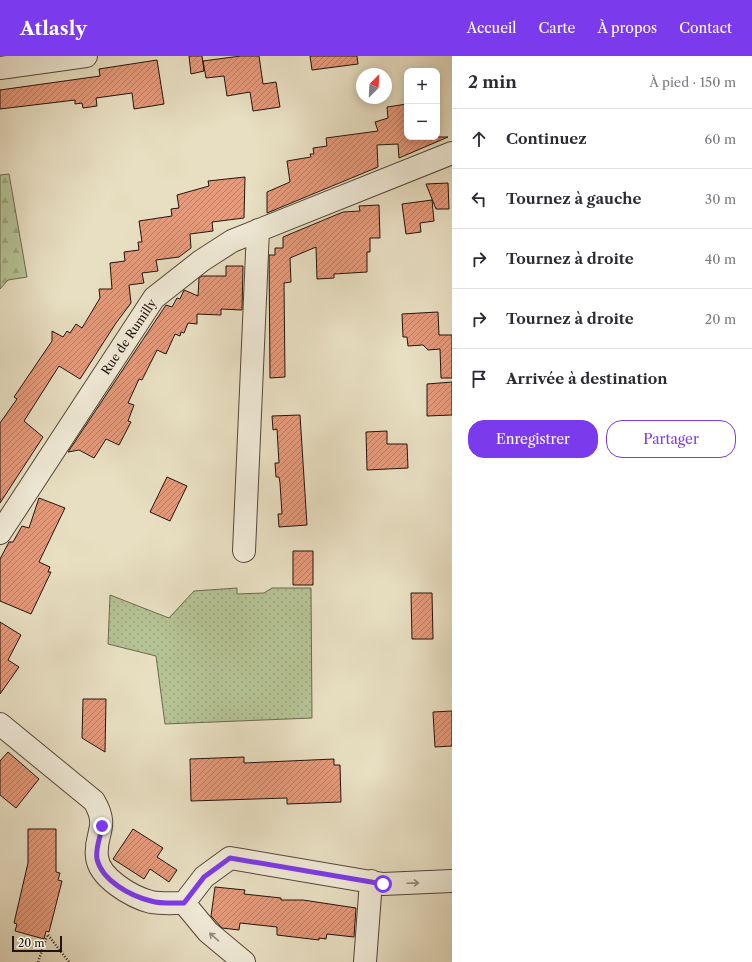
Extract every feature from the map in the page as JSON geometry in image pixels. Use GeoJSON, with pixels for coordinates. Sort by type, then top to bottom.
{"type":"FeatureCollection","features":[{"type":"Feature","properties":{"kind":"street"},"geometry":{"type":"LineString","coordinates":[[0,68],[86,56]]}},
{"type":"Feature","properties":{"kind":"street","name":"Rue de Rumilly"},"geometry":{"type":"LineString","coordinates":[[0,533],[154,298],[201,261],[232,241],[452,153]]}},
{"type":"Feature","properties":{"kind":"street"},"geometry":{"type":"LineString","coordinates":[[244,551],[258,230]]}},
{"type":"Feature","properties":{"kind":"street"},"geometry":{"type":"LineString","coordinates":[[0,724],[94,801],[102,818],[97,858],[103,873],[121,888],[151,902],[169,904],[184,903],[204,877],[230,858],[383,884],[452,881]]}},
{"type":"Feature","properties":{"kind":"street"},"geometry":{"type":"LineString","coordinates":[[365,962],[371,881]]}},
{"type":"Feature","properties":{"kind":"street"},"geometry":{"type":"LineString","coordinates":[[184,903],[208,932],[244,962]]}},
{"type":"Feature","properties":{"kind":"path"},"geometry":{"type":"LineString","coordinates":[[38,962],[48,935],[69,962]]}},
{"type":"Feature","properties":{"kind":"green space"},"geometry":{"type":"Polygon","coordinates":[[[9,174],[27,277],[8,280],[0,289],[0,175],[9,174]]]}},
{"type":"Feature","properties":{"kind":"green space"},"geometry":{"type":"Polygon","coordinates":[[[237,588],[237,594],[264,593],[272,588],[311,588],[312,718],[165,724],[156,656],[108,644],[110,595],[169,618],[194,591],[237,588]]]}},
{"type":"Feature","properties":{"kind":"building"},"geometry":{"type":"Polygon","coordinates":[[[189,56],[202,56],[204,71],[191,74],[189,56]]]}},
{"type":"Feature","properties":{"kind":"building"},"geometry":{"type":"Polygon","coordinates":[[[241,56],[259,56],[263,84],[276,82],[280,107],[253,111],[250,92],[227,96],[224,76],[206,78],[203,61],[241,56]]]}},
{"type":"Feature","properties":{"kind":"building"},"geometry":{"type":"Polygon","coordinates":[[[310,56],[357,56],[358,64],[312,70],[310,56]]]}},
{"type":"Feature","properties":{"kind":"building"},"geometry":{"type":"Polygon","coordinates":[[[157,60],[164,104],[134,109],[132,93],[96,98],[97,106],[83,108],[82,103],[75,104],[75,100],[0,109],[0,90],[100,76],[99,69],[157,60]]]}},
{"type":"Feature","properties":{"kind":"building"},"geometry":{"type":"Polygon","coordinates":[[[404,104],[404,140],[440,140],[440,137],[448,137],[399,158],[398,144],[377,145],[378,167],[267,213],[267,192],[290,182],[287,161],[311,157],[310,154],[314,154],[313,148],[327,146],[326,138],[378,131],[375,122],[388,118],[387,107],[404,104]]]}},
{"type":"Feature","properties":{"kind":"building"},"geometry":{"type":"Polygon","coordinates":[[[245,177],[244,218],[212,222],[213,231],[190,234],[191,248],[179,257],[156,260],[158,271],[142,273],[144,283],[129,285],[131,303],[116,323],[80,379],[59,366],[24,421],[43,437],[0,503],[0,423],[17,399],[14,397],[52,341],[52,331],[63,337],[67,331],[70,333],[76,324],[82,328],[100,298],[99,289],[112,289],[110,263],[125,261],[124,252],[139,250],[138,242],[142,242],[139,221],[172,216],[171,209],[179,208],[177,195],[209,186],[208,181],[245,177]]]}},
{"type":"Feature","properties":{"kind":"building"},"geometry":{"type":"Polygon","coordinates":[[[448,183],[449,209],[436,209],[426,184],[448,183]]]}},
{"type":"Feature","properties":{"kind":"building"},"geometry":{"type":"Polygon","coordinates":[[[432,200],[434,221],[420,223],[421,232],[406,234],[402,204],[432,200]]]}},
{"type":"Feature","properties":{"kind":"building"},"geometry":{"type":"Polygon","coordinates":[[[379,205],[380,238],[370,238],[370,252],[367,252],[367,272],[334,274],[334,278],[317,279],[316,247],[290,258],[291,282],[284,283],[285,377],[270,378],[269,255],[275,255],[275,248],[283,248],[283,237],[343,212],[360,211],[359,206],[379,205]]]}},
{"type":"Feature","properties":{"kind":"building"},"geometry":{"type":"Polygon","coordinates":[[[226,266],[243,266],[242,310],[221,309],[221,315],[197,314],[197,324],[188,323],[184,333],[181,332],[180,336],[175,334],[166,354],[157,350],[142,380],[139,379],[128,403],[134,405],[128,421],[131,422],[119,445],[106,439],[94,458],[79,450],[68,452],[166,305],[172,307],[177,298],[180,299],[184,290],[198,296],[199,278],[202,276],[226,276],[226,266]]]}},
{"type":"Feature","properties":{"kind":"building"},"geometry":{"type":"Polygon","coordinates":[[[438,312],[439,335],[452,335],[452,378],[441,378],[440,349],[428,350],[423,345],[408,346],[407,337],[403,337],[402,314],[438,312]]]}},
{"type":"Feature","properties":{"kind":"building"},"geometry":{"type":"Polygon","coordinates":[[[452,382],[452,415],[427,416],[427,384],[452,382]]]}},
{"type":"Feature","properties":{"kind":"building"},"geometry":{"type":"Polygon","coordinates":[[[300,415],[307,525],[279,527],[278,514],[282,514],[280,483],[279,477],[276,477],[275,463],[279,463],[277,429],[273,430],[272,416],[300,415]]]}},
{"type":"Feature","properties":{"kind":"building"},"geometry":{"type":"Polygon","coordinates":[[[387,431],[387,444],[407,444],[408,468],[367,470],[366,432],[387,431]]]}},
{"type":"Feature","properties":{"kind":"building"},"geometry":{"type":"Polygon","coordinates":[[[167,477],[187,486],[170,521],[150,512],[167,477]]]}},
{"type":"Feature","properties":{"kind":"building"},"geometry":{"type":"Polygon","coordinates":[[[39,498],[65,508],[39,562],[50,567],[48,572],[51,572],[31,614],[0,601],[0,559],[9,542],[13,542],[22,526],[29,528],[39,498]]]}},
{"type":"Feature","properties":{"kind":"building"},"geometry":{"type":"Polygon","coordinates":[[[293,551],[313,551],[313,585],[293,585],[293,551]]]}},
{"type":"Feature","properties":{"kind":"building"},"geometry":{"type":"Polygon","coordinates":[[[411,593],[432,593],[433,639],[412,639],[411,593]]]}},
{"type":"Feature","properties":{"kind":"building"},"geometry":{"type":"Polygon","coordinates":[[[0,622],[21,635],[8,660],[19,667],[0,694],[0,622]]]}},
{"type":"Feature","properties":{"kind":"building"},"geometry":{"type":"Polygon","coordinates":[[[83,699],[106,699],[105,752],[82,738],[83,699]]]}},
{"type":"Feature","properties":{"kind":"building"},"geometry":{"type":"Polygon","coordinates":[[[452,711],[452,746],[435,747],[433,712],[452,711]]]}},
{"type":"Feature","properties":{"kind":"building"},"geometry":{"type":"Polygon","coordinates":[[[8,752],[39,779],[16,808],[0,795],[0,761],[8,752]]]}},
{"type":"Feature","properties":{"kind":"building"},"geometry":{"type":"Polygon","coordinates":[[[244,757],[244,763],[334,759],[334,765],[340,765],[341,802],[287,804],[287,798],[191,801],[190,759],[244,757]]]}},
{"type":"Feature","properties":{"kind":"building"},"geometry":{"type":"Polygon","coordinates":[[[28,829],[56,829],[56,872],[60,873],[58,880],[62,881],[49,932],[46,931],[44,939],[15,931],[17,924],[14,923],[28,863],[28,829]]]}},
{"type":"Feature","properties":{"kind":"building"},"geometry":{"type":"Polygon","coordinates":[[[133,829],[163,848],[157,857],[177,870],[169,882],[150,869],[144,879],[113,859],[133,829]]]}},
{"type":"Feature","properties":{"kind":"building"},"geometry":{"type":"Polygon","coordinates":[[[215,887],[245,890],[244,894],[281,898],[281,900],[303,900],[356,908],[354,937],[327,934],[326,939],[319,938],[319,940],[277,935],[277,927],[240,923],[239,930],[222,928],[211,916],[215,887]]]}},
{"type":"Feature","properties":{"kind":"route"},"geometry":{"type":"LineString","coordinates":[[102,826],[97,850],[97,858],[103,873],[121,888],[151,902],[169,904],[184,903],[204,877],[230,858],[383,884]]}}]}
